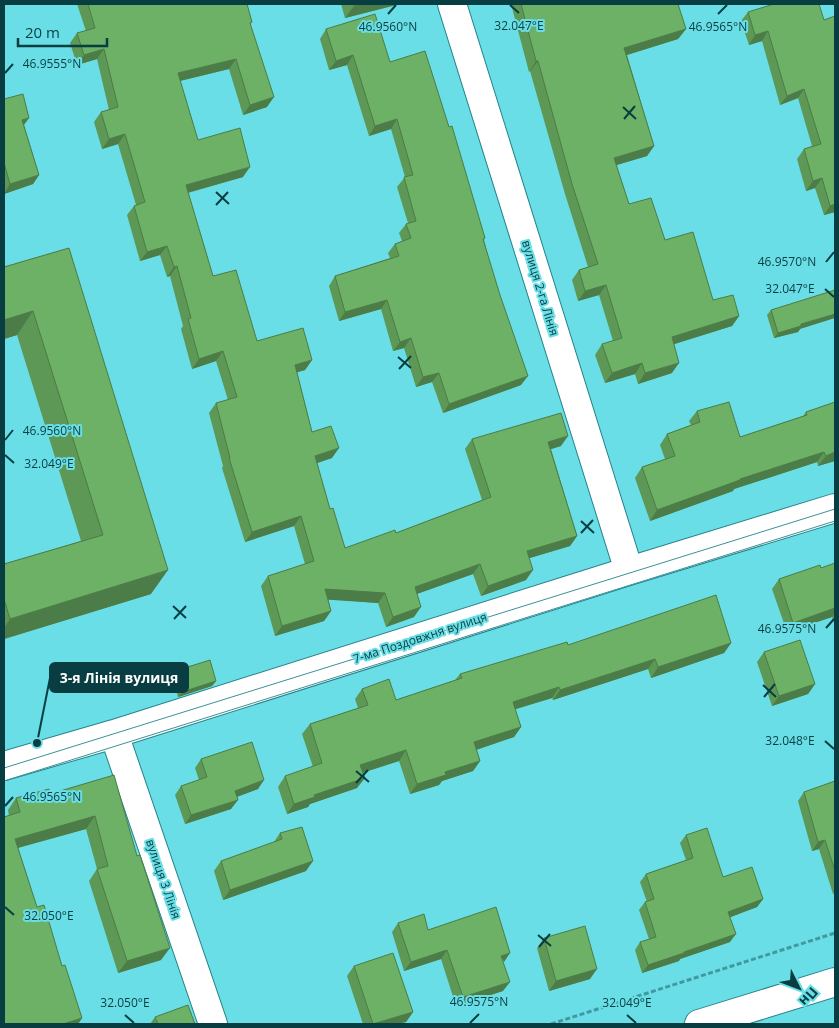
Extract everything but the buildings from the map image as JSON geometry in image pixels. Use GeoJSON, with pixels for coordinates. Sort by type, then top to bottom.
{"type":"FeatureCollection","features":[{"type":"Feature","properties":{"kind":"street","name":"вулиця 2-га Лінія"},"geometry":{"type":"LineString","coordinates":[[452,4],[629,571]]}},
{"type":"Feature","properties":{"kind":"street","name":"7-ма Поздовжня вулиця"},"geometry":{"type":"LineString","coordinates":[[4,766],[114,734],[835,508]]}},
{"type":"Feature","properties":{"kind":"street","name":"вулиця 3 Лінія"},"geometry":{"type":"LineString","coordinates":[[114,734],[212,1024]]}},
{"type":"Feature","properties":{"kind":"street"},"geometry":{"type":"LineString","coordinates":[[699,1024],[835,982]]}},
{"type":"Feature","properties":{"kind":"path"},"geometry":{"type":"LineString","coordinates":[[551,1024],[835,933]]}},
{"type":"Feature","properties":{"kind":"tram line"},"geometry":{"type":"LineString","coordinates":[[4,768],[835,509]]}},
{"type":"Feature","properties":{"kind":"tram line"},"geometry":{"type":"LineString","coordinates":[[4,781],[835,521]]}},
{"type":"Feature","properties":{"kind":"place","name":"3-я Лінія вулиця"},"geometry":{"type":"Point","coordinates":[37,743]}}]}
